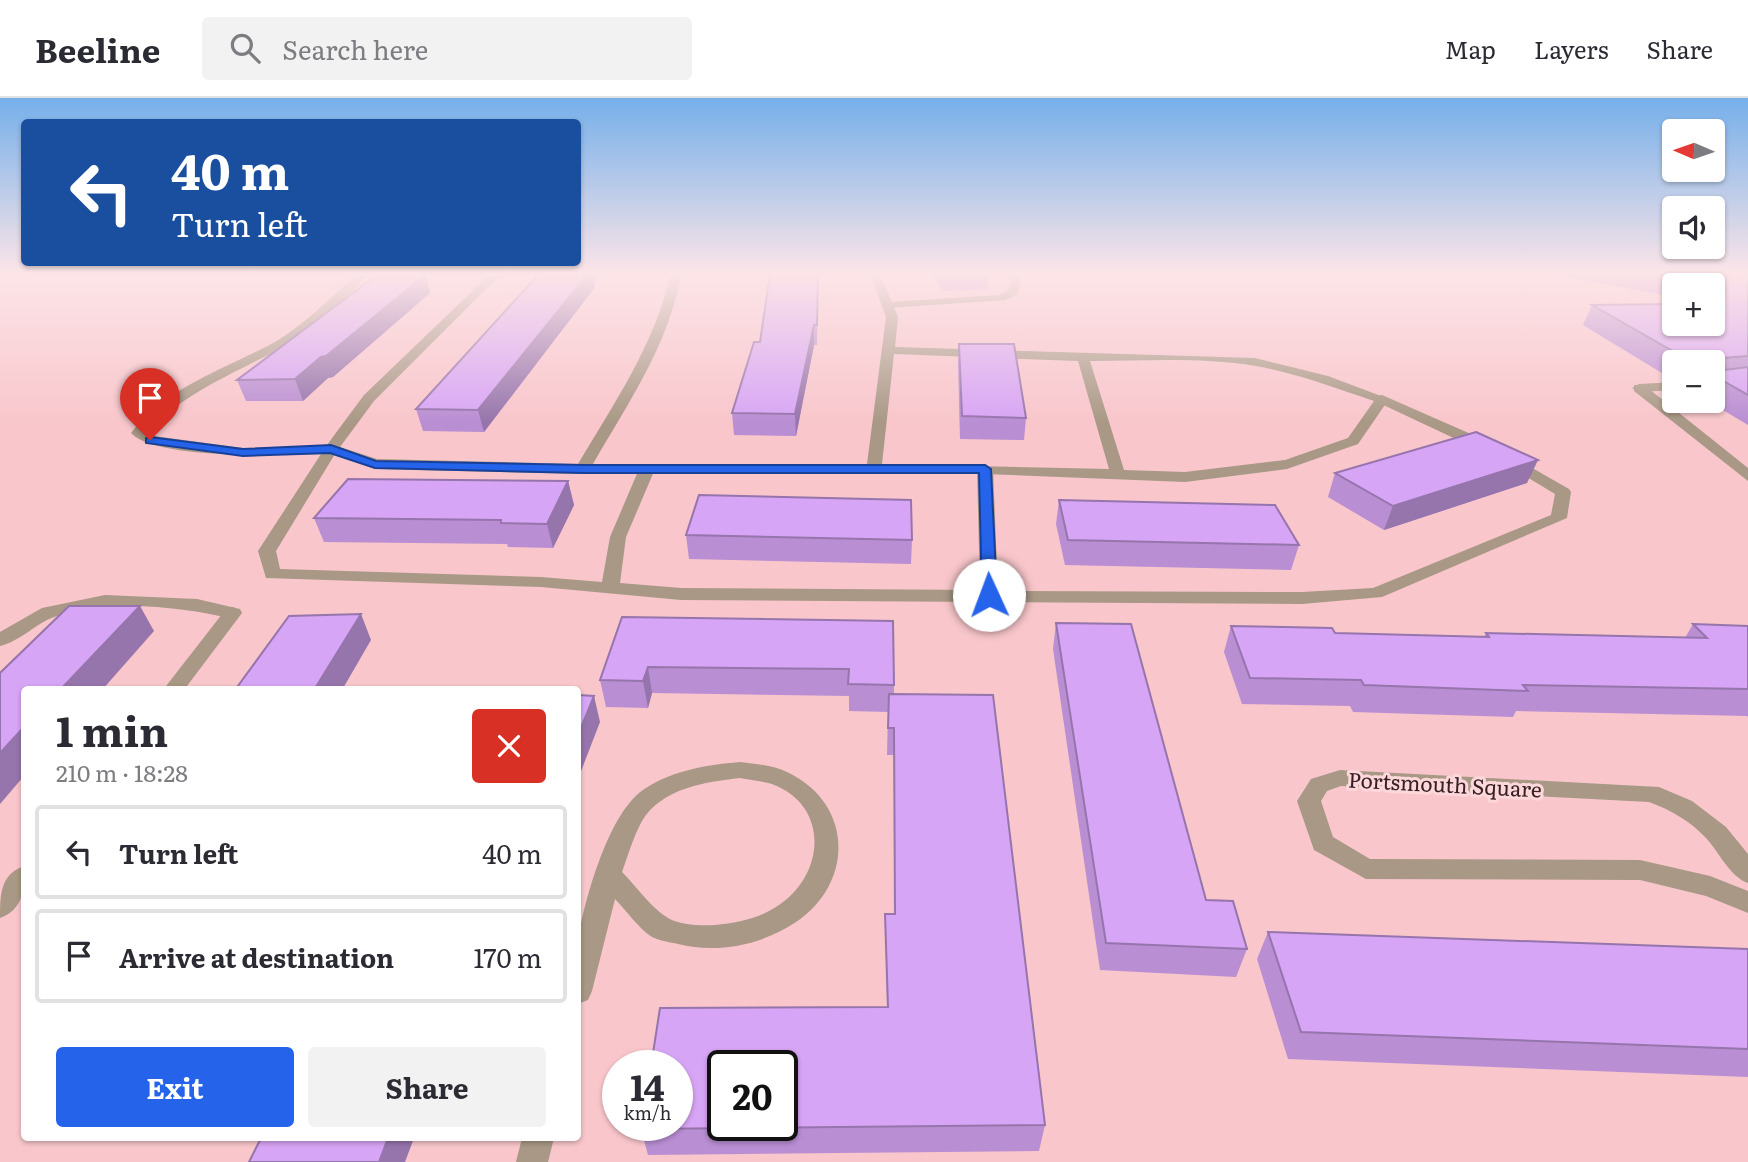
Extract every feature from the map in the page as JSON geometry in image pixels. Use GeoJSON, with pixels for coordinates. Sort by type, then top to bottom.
{"type":"FeatureCollection","features":[{"type":"Feature","properties":{"kind":"street"},"geometry":{"type":"LineString","coordinates":[[305,324],[282,343],[206,380],[156,414],[138,433],[150,440],[243,452],[331,449],[375,464],[583,469],[985,469],[1185,477],[1287,464],[1353,441],[1382,399]]}},
{"type":"Feature","properties":{"kind":"street"},"geometry":{"type":"LineString","coordinates":[[445,324],[369,398],[331,449],[267,551],[272,574],[610,587],[681,594],[1302,598],[1376,593],[1559,519],[1563,492],[1540,476],[1458,432],[1382,399],[1323,379],[1255,362],[1170,357],[1083,358],[888,350]]}},
{"type":"Feature","properties":{"kind":"street"},"geometry":{"type":"LineString","coordinates":[[583,469],[664,324]]}},
{"type":"Feature","properties":{"kind":"street"},"geometry":{"type":"LineString","coordinates":[[874,469],[891,324]]}},
{"type":"Feature","properties":{"kind":"street"},"geometry":{"type":"LineString","coordinates":[[1083,358],[1118,474]]}},
{"type":"Feature","properties":{"kind":"street"},"geometry":{"type":"LineString","coordinates":[[1662,387],[1639,388],[1662,407]]}},
{"type":"Feature","properties":{"kind":"street"},"geometry":{"type":"LineString","coordinates":[[1670,413],[1748,476]]}},
{"type":"Feature","properties":{"kind":"street"},"geometry":{"type":"LineString","coordinates":[[610,587],[618,537],[647,469]]}},
{"type":"Feature","properties":{"kind":"street"},"geometry":{"type":"LineString","coordinates":[[985,469],[989,595]]}},
{"type":"Feature","properties":{"kind":"street"},"geometry":{"type":"LineString","coordinates":[[0,640],[49,612],[105,601],[172,603],[233,613],[176,686]]}},
{"type":"Feature","properties":{"kind":"street"},"geometry":{"type":"LineString","coordinates":[[581,979],[608,875],[636,810],[665,787],[703,773],[740,770],[778,777],[806,794],[824,821],[828,852],[815,886],[787,914],[747,933],[701,938],[660,928],[608,875]]}},
{"type":"Feature","properties":{"kind":"street","name":"Portsmouth Square"},"geometry":{"type":"LineString","coordinates":[[1748,873],[1705,819],[1675,801],[1651,793],[1340,778],[1319,785],[1309,801],[1323,843],[1366,869],[1640,870],[1710,886],[1748,902]]}},
{"type":"Feature","properties":{"kind":"street"},"geometry":{"type":"LineString","coordinates":[[0,907],[21,880]]}},
{"type":"Feature","properties":{"kind":"street"},"geometry":{"type":"LineString","coordinates":[[532,1162],[537,1141]]}},
{"type":"Feature","properties":{"kind":"building"},"geometry":{"type":"Polygon","coordinates":[[[312,324],[366,324],[295,379],[237,380],[312,324]]]}},
{"type":"Feature","properties":{"kind":"building"},"geometry":{"type":"Polygon","coordinates":[[[494,324],[548,324],[478,410],[416,409],[494,324]]]}},
{"type":"Feature","properties":{"kind":"building"},"geometry":{"type":"Polygon","coordinates":[[[763,324],[817,324],[814,325],[795,414],[732,413],[754,342],[760,342],[763,324]]]}},
{"type":"Feature","properties":{"kind":"building"},"geometry":{"type":"Polygon","coordinates":[[[1625,324],[1662,324],[1662,336],[1725,336],[1725,324],[1748,324],[1748,356],[1725,358],[1725,350],[1671,350],[1625,324]]]}},
{"type":"Feature","properties":{"kind":"building"},"geometry":{"type":"Polygon","coordinates":[[[959,344],[1014,344],[1026,418],[962,416],[959,344]]]}},
{"type":"Feature","properties":{"kind":"building"},"geometry":{"type":"Polygon","coordinates":[[[1748,367],[1748,395],[1725,382],[1725,370],[1748,367]]]}},
{"type":"Feature","properties":{"kind":"building"},"geometry":{"type":"Polygon","coordinates":[[[1476,432],[1538,460],[1393,506],[1335,473],[1476,432]]]}},
{"type":"Feature","properties":{"kind":"building"},"geometry":{"type":"Polygon","coordinates":[[[348,479],[568,481],[547,524],[501,523],[501,520],[314,518],[348,479]]]}},
{"type":"Feature","properties":{"kind":"building"},"geometry":{"type":"Polygon","coordinates":[[[699,495],[911,500],[912,540],[686,535],[699,495]]]}},
{"type":"Feature","properties":{"kind":"building"},"geometry":{"type":"Polygon","coordinates":[[[1059,500],[1275,505],[1299,545],[1068,540],[1059,500]]]}},
{"type":"Feature","properties":{"kind":"building"},"geometry":{"type":"Polygon","coordinates":[[[69,606],[140,606],[64,686],[21,686],[21,730],[0,753],[0,673],[69,606]]]}},
{"type":"Feature","properties":{"kind":"building"},"geometry":{"type":"Polygon","coordinates":[[[361,614],[316,686],[238,686],[289,616],[361,614]]]}},
{"type":"Feature","properties":{"kind":"building"},"geometry":{"type":"Polygon","coordinates":[[[622,617],[893,621],[894,685],[848,684],[849,669],[648,667],[643,681],[600,680],[622,617]]]}},
{"type":"Feature","properties":{"kind":"building"},"geometry":{"type":"Polygon","coordinates":[[[1056,623],[1131,624],[1206,900],[1233,901],[1247,949],[1106,943],[1056,623]]]}},
{"type":"Feature","properties":{"kind":"building"},"geometry":{"type":"Polygon","coordinates":[[[1693,624],[1748,626],[1748,689],[1523,685],[1528,691],[1364,685],[1361,680],[1250,678],[1231,626],[1332,628],[1335,633],[1489,637],[1486,633],[1707,638],[1693,624]]]}},
{"type":"Feature","properties":{"kind":"building"},"geometry":{"type":"Polygon","coordinates":[[[889,694],[993,695],[1045,1125],[798,1127],[798,1050],[707,1050],[707,1128],[693,1128],[693,1050],[653,1050],[660,1008],[888,1007],[885,914],[895,914],[894,728],[888,728],[889,694]]]}},
{"type":"Feature","properties":{"kind":"building"},"geometry":{"type":"Polygon","coordinates":[[[581,695],[594,696],[581,728],[581,695]]]}},
{"type":"Feature","properties":{"kind":"building"},"geometry":{"type":"Polygon","coordinates":[[[1268,932],[1748,949],[1748,1049],[1301,1032],[1268,932]]]}},
{"type":"Feature","properties":{"kind":"building"},"geometry":{"type":"Polygon","coordinates":[[[260,1141],[387,1141],[379,1162],[249,1162],[260,1141]]]}},
{"type":"Feature","properties":{"kind":"route"},"geometry":{"type":"LineString","coordinates":[[150,440],[243,452],[331,449],[375,464],[583,469],[985,469],[989,595]]}}]}
